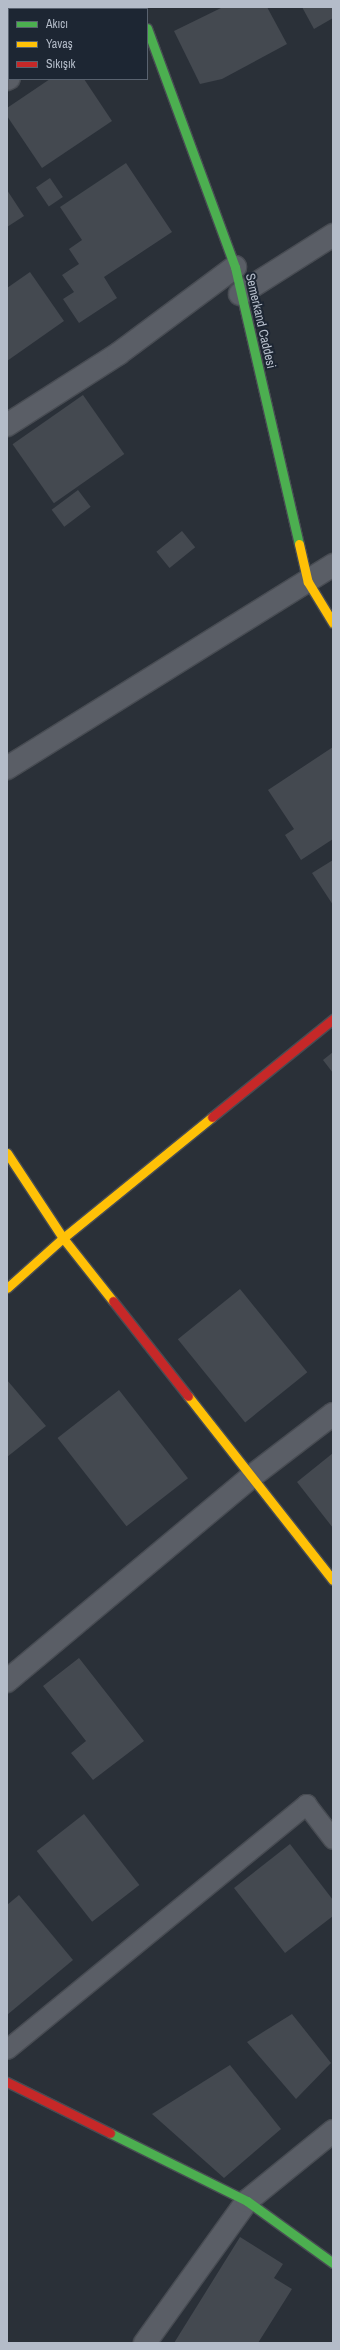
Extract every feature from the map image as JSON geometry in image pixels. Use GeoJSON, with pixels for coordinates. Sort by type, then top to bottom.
{"type":"FeatureCollection","features":[{"type":"Feature","properties":{"kind":"street","name":"Semerkand Caddesi"},"geometry":{"type":"LineString","coordinates":[[148,31],[234,267],[308,582],[333,623]]}},
{"type":"Feature","properties":{"kind":"street"},"geometry":{"type":"LineString","coordinates":[[240,294],[333,235]]}},
{"type":"Feature","properties":{"kind":"street"},"geometry":{"type":"LineString","coordinates":[[7,425],[118,354],[234,267]]}},
{"type":"Feature","properties":{"kind":"street"},"geometry":{"type":"LineString","coordinates":[[7,768],[308,582],[333,565]]}},
{"type":"Feature","properties":{"kind":"street"},"geometry":{"type":"LineString","coordinates":[[7,1288],[63,1238],[333,1019]]}},
{"type":"Feature","properties":{"kind":"street"},"geometry":{"type":"LineString","coordinates":[[7,1153],[63,1238],[333,1580]]}},
{"type":"Feature","properties":{"kind":"street"},"geometry":{"type":"LineString","coordinates":[[7,1681],[252,1476],[333,1414]]}},
{"type":"Feature","properties":{"kind":"street"},"geometry":{"type":"LineString","coordinates":[[7,2082],[247,2202],[333,2263]]}},
{"type":"Feature","properties":{"kind":"street"},"geometry":{"type":"LineString","coordinates":[[145,2343],[247,2202],[333,2131]]}},
{"type":"Feature","properties":{"kind":"lane"},"geometry":{"type":"LineString","coordinates":[[7,2049],[306,1804],[333,1838]]}},
{"type":"Feature","properties":{"kind":"building"},"geometry":{"type":"Polygon","coordinates":[[[7,7],[23,7],[8,8],[8,11],[7,7]]]}},
{"type":"Feature","properties":{"kind":"building"},"geometry":{"type":"Polygon","coordinates":[[[223,7],[267,7],[287,44],[222,79],[200,84],[174,31],[223,7]]]}},
{"type":"Feature","properties":{"kind":"building"},"geometry":{"type":"Polygon","coordinates":[[[302,7],[333,7],[333,18],[314,29],[302,7]]]}},
{"type":"Feature","properties":{"kind":"building"},"geometry":{"type":"Polygon","coordinates":[[[49,80],[85,80],[112,121],[42,168],[7,116],[7,108],[49,80]]]}},
{"type":"Feature","properties":{"kind":"building"},"geometry":{"type":"Polygon","coordinates":[[[126,163],[172,232],[104,277],[117,298],[79,323],[63,299],[74,292],[62,275],[79,264],[69,249],[82,240],[60,207],[126,163]]]}},
{"type":"Feature","properties":{"kind":"building"},"geometry":{"type":"Polygon","coordinates":[[[50,178],[63,197],[49,207],[36,188],[50,178]]]}},
{"type":"Feature","properties":{"kind":"building"},"geometry":{"type":"Polygon","coordinates":[[[7,190],[24,216],[7,227],[7,190]]]}},
{"type":"Feature","properties":{"kind":"building"},"geometry":{"type":"Polygon","coordinates":[[[30,272],[64,321],[7,361],[7,288],[30,272]]]}},
{"type":"Feature","properties":{"kind":"building"},"geometry":{"type":"Polygon","coordinates":[[[83,395],[124,454],[54,503],[13,444],[83,395]]]}},
{"type":"Feature","properties":{"kind":"building"},"geometry":{"type":"Polygon","coordinates":[[[78,490],[91,507],[64,527],[52,510],[78,490]]]}},
{"type":"Feature","properties":{"kind":"building"},"geometry":{"type":"Polygon","coordinates":[[[182,531],[195,547],[170,568],[156,552],[182,531]]]}},
{"type":"Feature","properties":{"kind":"building"},"geometry":{"type":"Polygon","coordinates":[[[333,747],[333,839],[301,860],[285,835],[294,829],[268,790],[333,747]]]}},
{"type":"Feature","properties":{"kind":"building"},"geometry":{"type":"Polygon","coordinates":[[[333,860],[333,905],[312,873],[333,860]]]}},
{"type":"Feature","properties":{"kind":"building"},"geometry":{"type":"Polygon","coordinates":[[[333,1052],[333,1073],[323,1060],[333,1052]]]}},
{"type":"Feature","properties":{"kind":"building"},"geometry":{"type":"Polygon","coordinates":[[[240,1289],[307,1372],[245,1423],[178,1339],[240,1289]]]}},
{"type":"Feature","properties":{"kind":"building"},"geometry":{"type":"Polygon","coordinates":[[[7,1380],[46,1426],[7,1457],[7,1380]]]}},
{"type":"Feature","properties":{"kind":"building"},"geometry":{"type":"Polygon","coordinates":[[[119,1390],[188,1478],[126,1526],[58,1438],[119,1390]]]}},
{"type":"Feature","properties":{"kind":"building"},"geometry":{"type":"Polygon","coordinates":[[[333,1453],[333,1528],[297,1482],[333,1453]]]}},
{"type":"Feature","properties":{"kind":"building"},"geometry":{"type":"Polygon","coordinates":[[[79,1658],[144,1741],[93,1780],[71,1753],[86,1741],[43,1686],[79,1658]]]}},
{"type":"Feature","properties":{"kind":"building"},"geometry":{"type":"Polygon","coordinates":[[[84,1814],[139,1885],[92,1922],[37,1851],[84,1814]]]}},
{"type":"Feature","properties":{"kind":"building"},"geometry":{"type":"Polygon","coordinates":[[[290,1844],[333,1900],[333,1916],[285,1953],[234,1888],[290,1844]]]}},
{"type":"Feature","properties":{"kind":"building"},"geometry":{"type":"Polygon","coordinates":[[[19,1895],[73,1960],[7,2015],[7,1905],[19,1895]]]}},
{"type":"Feature","properties":{"kind":"building"},"geometry":{"type":"Polygon","coordinates":[[[292,2014],[331,2063],[296,2099],[247,2042],[292,2014]]]}},
{"type":"Feature","properties":{"kind":"building"},"geometry":{"type":"Polygon","coordinates":[[[230,2065],[281,2129],[224,2178],[152,2114],[230,2065]]]}},
{"type":"Feature","properties":{"kind":"building"},"geometry":{"type":"Polygon","coordinates":[[[240,2237],[283,2264],[274,2278],[292,2289],[258,2343],[174,2343],[240,2237]]]}},
{"type":"Feature","properties":{"kind":"traffic: fast"},"geometry":{"type":"LineString","coordinates":[[148,31],[235,267],[299,544]]}},
{"type":"Feature","properties":{"kind":"traffic: fast"},"geometry":{"type":"LineString","coordinates":[[110,2133],[247,2201],[333,2263]]}},
{"type":"Feature","properties":{"kind":"traffic: slow"},"geometry":{"type":"LineString","coordinates":[[299,544],[308,582],[333,623]]}},
{"type":"Feature","properties":{"kind":"traffic: slow"},"geometry":{"type":"LineString","coordinates":[[7,1288],[63,1238],[212,1117]]}},
{"type":"Feature","properties":{"kind":"traffic: slow"},"geometry":{"type":"LineString","coordinates":[[7,1153],[63,1238],[113,1301]]}},
{"type":"Feature","properties":{"kind":"traffic: slow"},"geometry":{"type":"LineString","coordinates":[[188,1396],[333,1580]]}},
{"type":"Feature","properties":{"kind":"traffic: jam"},"geometry":{"type":"LineString","coordinates":[[212,1117],[333,1019]]}},
{"type":"Feature","properties":{"kind":"traffic: jam"},"geometry":{"type":"LineString","coordinates":[[113,1301],[188,1396]]}},
{"type":"Feature","properties":{"kind":"traffic: jam"},"geometry":{"type":"LineString","coordinates":[[7,2082],[110,2133]]}}]}
